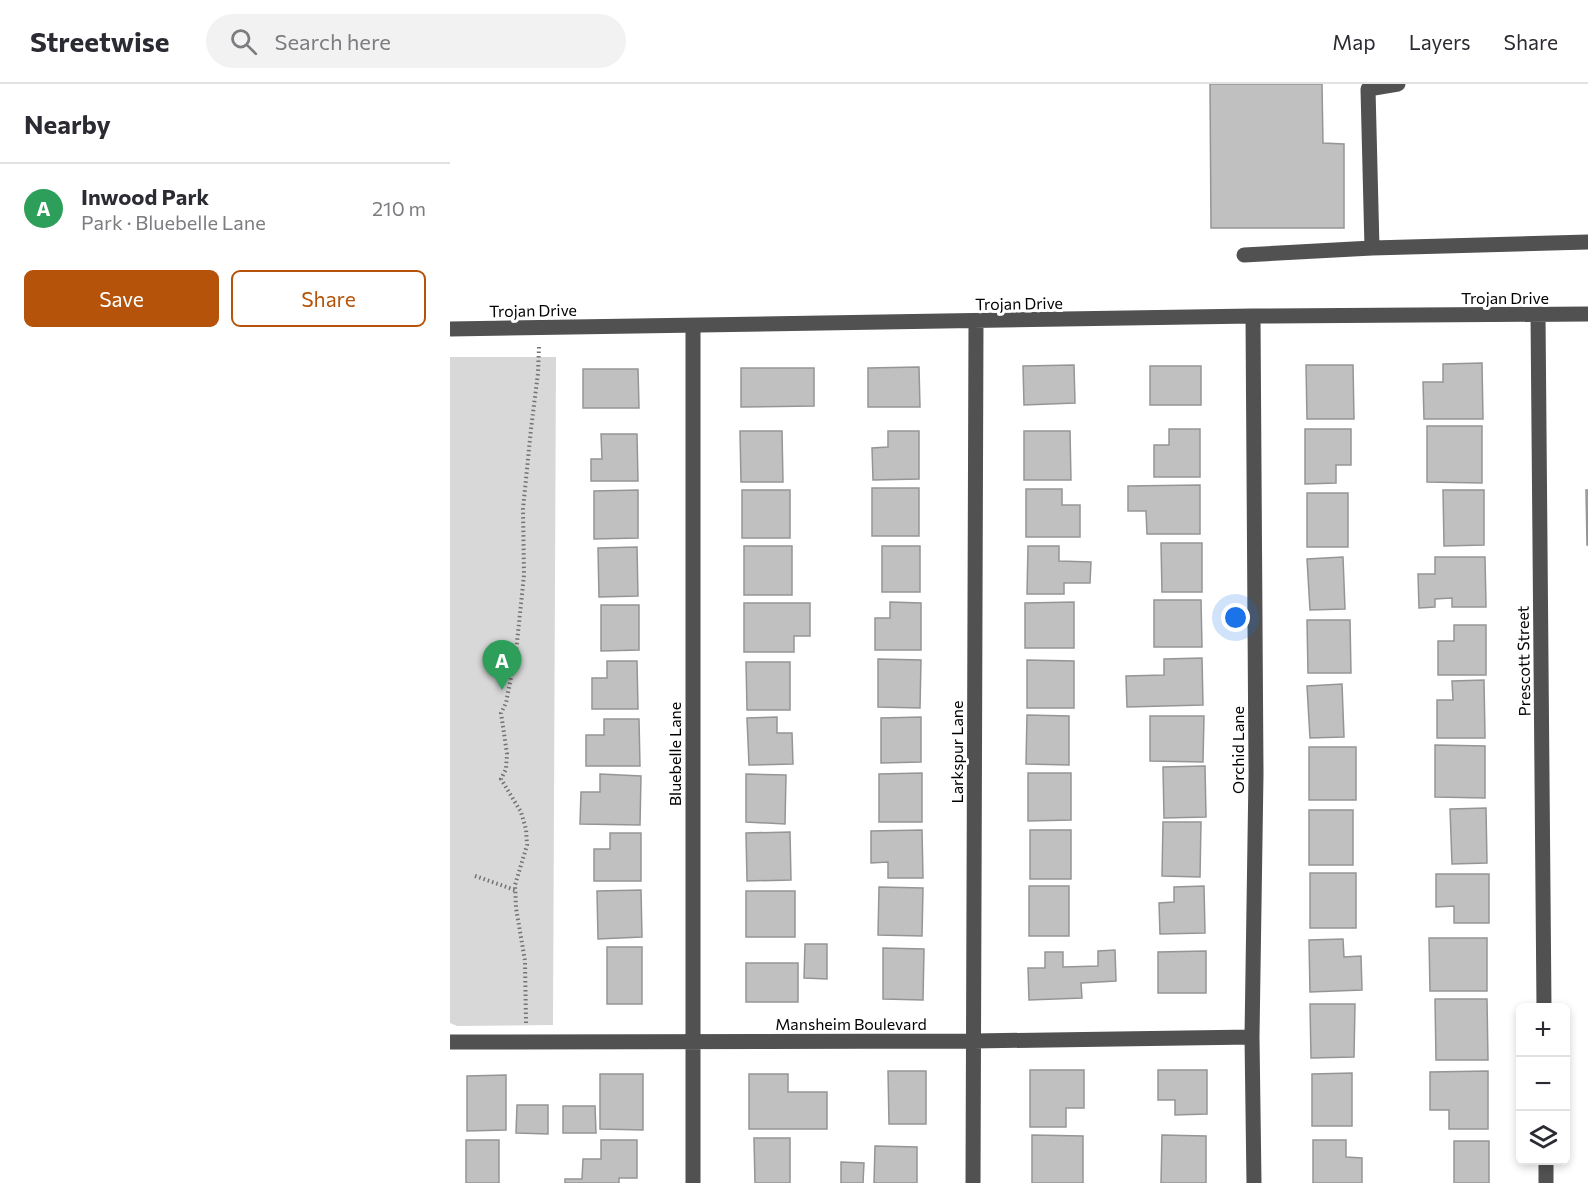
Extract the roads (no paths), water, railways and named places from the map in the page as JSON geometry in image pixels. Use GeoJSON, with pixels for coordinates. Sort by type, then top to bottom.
{"type":"FeatureCollection","features":[{"type":"Feature","properties":{"kind":"street"},"geometry":{"type":"LineString","coordinates":[[1371,249],[1368,89],[1398,84]]}},
{"type":"Feature","properties":{"kind":"street"},"geometry":{"type":"LineString","coordinates":[[1244,255],[1588,242]]}},
{"type":"Feature","properties":{"kind":"street","name":"Prescott Street"},"geometry":{"type":"LineString","coordinates":[[1538,314],[1544,1003]]}},
{"type":"Feature","properties":{"kind":"street","name":"Trojan Drive"},"geometry":{"type":"LineString","coordinates":[[450,329],[1253,316],[1588,314]]}},
{"type":"Feature","properties":{"kind":"street","name":"Orchid Lane"},"geometry":{"type":"LineString","coordinates":[[1253,316],[1256,774],[1252,1037],[1254,1183]]}},
{"type":"Feature","properties":{"kind":"street","name":"Larkspur Lane"},"geometry":{"type":"LineString","coordinates":[[973,1183],[976,322]]}},
{"type":"Feature","properties":{"kind":"street","name":"Bluebelle Lane"},"geometry":{"type":"LineString","coordinates":[[693,326],[693,1183]]}},
{"type":"Feature","properties":{"kind":"street","name":"Mansheim Boulevard"},"geometry":{"type":"LineString","coordinates":[[450,1042],[973,1041],[1252,1037]]}},
{"type":"Feature","properties":{"kind":"street"},"geometry":{"type":"LineString","coordinates":[[1545,1165],[1546,1183]]}},
{"type":"Feature","properties":{"kind":"place","name":"Inwood Park"},"geometry":{"type":"Point","coordinates":[502,690]}}]}
